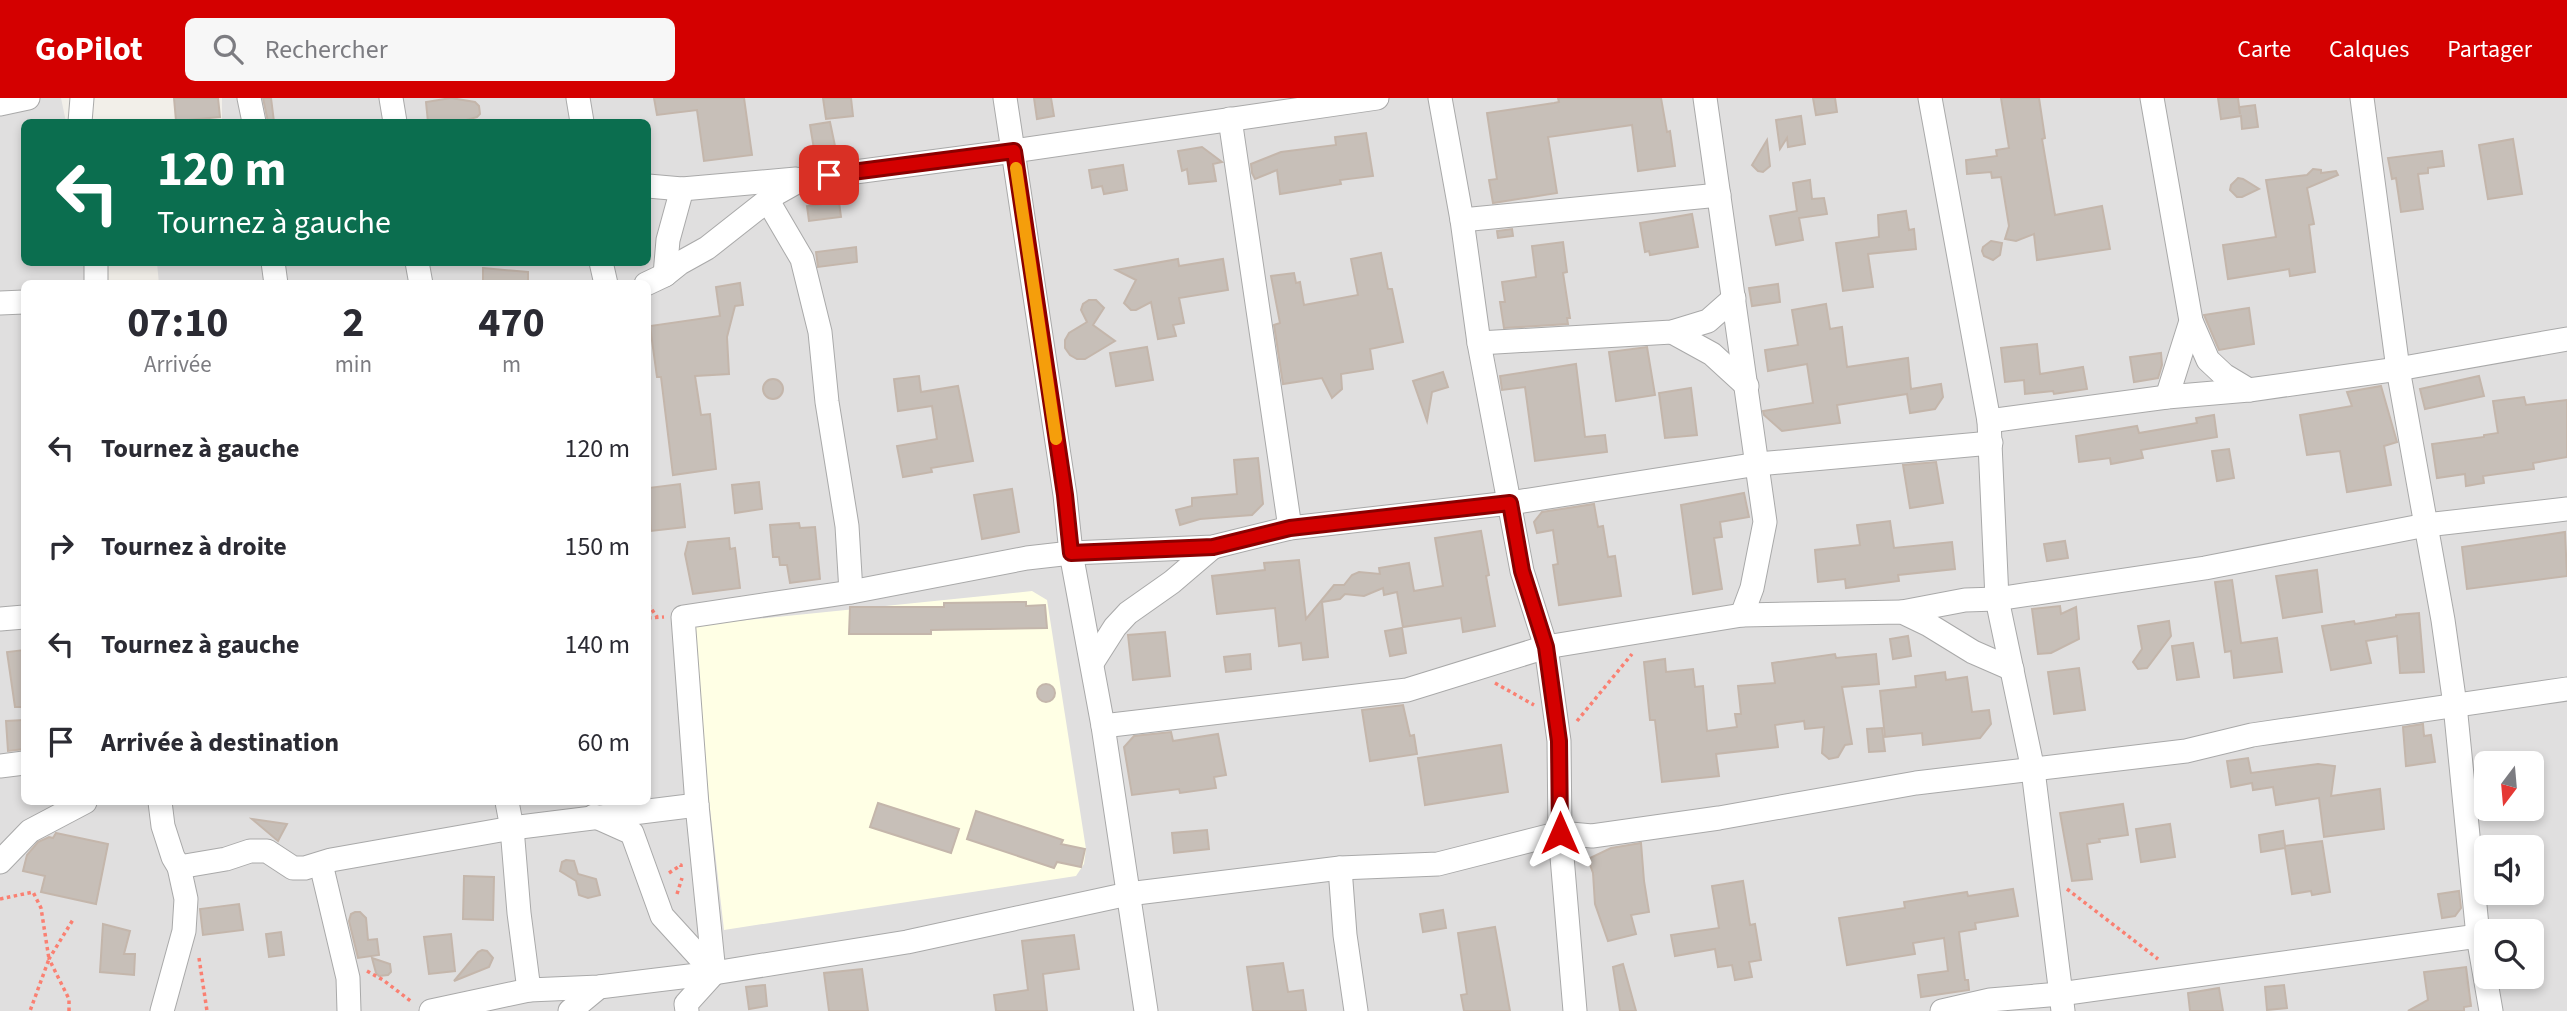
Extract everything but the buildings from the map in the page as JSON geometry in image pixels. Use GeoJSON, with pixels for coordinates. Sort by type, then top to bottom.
{"type":"FeatureCollection","features":[{"type":"Feature","properties":{"kind":"street"},"geometry":{"type":"LineString","coordinates":[[0,104],[28,98]]}},
{"type":"Feature","properties":{"kind":"street"},"geometry":{"type":"LineString","coordinates":[[80,119],[82,98]]}},
{"type":"Feature","properties":{"kind":"street"},"geometry":{"type":"LineString","coordinates":[[249,98],[253,119]]}},
{"type":"Feature","properties":{"kind":"street"},"geometry":{"type":"LineString","coordinates":[[391,98],[394,119]]}},
{"type":"Feature","properties":{"kind":"street"},"geometry":{"type":"LineString","coordinates":[[578,98],[582,119]]}},
{"type":"Feature","properties":{"kind":"street"},"geometry":{"type":"LineString","coordinates":[[1005,98],[1065,495],[1071,553],[1092,663],[1146,1011]]}},
{"type":"Feature","properties":{"kind":"street"},"geometry":{"type":"LineString","coordinates":[[651,187],[681,189],[802,179],[1377,98]]}},
{"type":"Feature","properties":{"kind":"street"},"geometry":{"type":"LineString","coordinates":[[1440,98],[1462,220],[1479,343],[1522,571],[1546,647],[1559,741],[1560,833],[1575,1008]]}},
{"type":"Feature","properties":{"kind":"street"},"geometry":{"type":"LineString","coordinates":[[1705,98],[1765,522],[1752,588],[1742,615]]}},
{"type":"Feature","properties":{"kind":"street"},"geometry":{"type":"LineString","coordinates":[[1930,98],[1990,432],[1997,599],[2033,770],[2062,1002]]}},
{"type":"Feature","properties":{"kind":"street"},"geometry":{"type":"LineString","coordinates":[[2152,98],[2190,321],[2207,360],[2224,375],[2249,390]]}},
{"type":"Feature","properties":{"kind":"street"},"geometry":{"type":"LineString","coordinates":[[2362,98],[2398,369],[2455,705],[2476,919]]}},
{"type":"Feature","properties":{"kind":"street"},"geometry":{"type":"LineString","coordinates":[[1230,120],[1290,528]]}},
{"type":"Feature","properties":{"kind":"street"},"geometry":{"type":"LineString","coordinates":[[655,279],[706,248],[802,179]]}},
{"type":"Feature","properties":{"kind":"street"},"geometry":{"type":"LineString","coordinates":[[655,279],[681,189]]}},
{"type":"Feature","properties":{"kind":"street"},"geometry":{"type":"LineString","coordinates":[[1462,220],[1719,195]]}},
{"type":"Feature","properties":{"kind":"street"},"geometry":{"type":"LineString","coordinates":[[768,201],[802,259],[820,332],[827,402],[847,526],[851,592]]}},
{"type":"Feature","properties":{"kind":"street"},"geometry":{"type":"LineString","coordinates":[[1479,343],[1672,332],[1708,321],[1734,298]]}},
{"type":"Feature","properties":{"kind":"street"},"geometry":{"type":"LineString","coordinates":[[0,303],[21,302]]}},
{"type":"Feature","properties":{"kind":"street"},"geometry":{"type":"LineString","coordinates":[[2167,397],[2190,321]]}},
{"type":"Feature","properties":{"kind":"street"},"geometry":{"type":"LineString","coordinates":[[1672,332],[1712,354],[1747,386]]}},
{"type":"Feature","properties":{"kind":"street"},"geometry":{"type":"LineString","coordinates":[[687,1011],[686,1004],[714,973],[697,804],[683,617],[851,592],[1027,558],[1071,553],[1213,547],[1290,528],[1510,503],[1758,464],[1990,432],[2167,397],[2249,390],[2398,369],[2567,339]]}},
{"type":"Feature","properties":{"kind":"street"},"geometry":{"type":"LineString","coordinates":[[1102,726],[1407,690],[1546,647],[1742,615],[1902,612],[1965,600],[1997,599],[2205,568],[2426,525],[2567,509]]}},
{"type":"Feature","properties":{"kind":"street"},"geometry":{"type":"LineString","coordinates":[[1092,663],[1115,627],[1128,613],[1172,582],[1213,547]]}},
{"type":"Feature","properties":{"kind":"street"},"geometry":{"type":"LineString","coordinates":[[1902,612],[1930,625],[1973,652],[2012,669]]}},
{"type":"Feature","properties":{"kind":"street"},"geometry":{"type":"LineString","coordinates":[[0,619],[21,617]]}},
{"type":"Feature","properties":{"kind":"street"},"geometry":{"type":"LineString","coordinates":[[422,1007],[529,989],[599,987],[714,973],[907,942],[1128,894],[1340,868],[1438,864],[1560,833],[1592,836],[1732,816],[1916,783],[2186,751],[2252,735],[2567,689]]}},
{"type":"Feature","properties":{"kind":"street"},"geometry":{"type":"LineString","coordinates":[[179,867],[226,859],[250,851],[267,851],[293,868],[512,828],[697,804]]}},
{"type":"Feature","properties":{"kind":"street"},"geometry":{"type":"LineString","coordinates":[[0,862],[30,831],[79,805]]}},
{"type":"Feature","properties":{"kind":"street"},"geometry":{"type":"LineString","coordinates":[[161,805],[166,836],[179,867],[186,899],[184,931],[162,1011]]}},
{"type":"Feature","properties":{"kind":"street"},"geometry":{"type":"LineString","coordinates":[[508,805],[529,989]]}},
{"type":"Feature","properties":{"kind":"street"},"geometry":{"type":"LineString","coordinates":[[593,816],[632,833],[662,916],[714,973]]}},
{"type":"Feature","properties":{"kind":"street"},"geometry":{"type":"LineString","coordinates":[[321,864],[348,978],[349,1011]]}},
{"type":"Feature","properties":{"kind":"street"},"geometry":{"type":"LineString","coordinates":[[1340,868],[1345,935],[1356,1011]]}},
{"type":"Feature","properties":{"kind":"street"},"geometry":{"type":"LineString","coordinates":[[1942,1011],[1990,1000],[2062,1002],[2182,978],[2474,937]]}},
{"type":"Feature","properties":{"kind":"street"},"geometry":{"type":"LineString","coordinates":[[570,1011],[599,987]]}},
{"type":"Feature","properties":{"kind":"street"},"geometry":{"type":"LineString","coordinates":[[2487,989],[2491,1011]]}},
{"type":"Feature","properties":{"kind":"path"},"geometry":{"type":"LineString","coordinates":[[651,608],[657,617]]}},
{"type":"Feature","properties":{"kind":"path"},"geometry":{"type":"LineString","coordinates":[[1559,741],[1655,629]]}},
{"type":"Feature","properties":{"kind":"path"},"geometry":{"type":"LineString","coordinates":[[1471,670],[1535,706]]}},
{"type":"Feature","properties":{"kind":"path"},"geometry":{"type":"LineString","coordinates":[[2045,872],[2182,978]]}},
{"type":"Feature","properties":{"kind":"path"},"geometry":{"type":"LineString","coordinates":[[0,899],[33,892],[41,908],[49,959],[69,999],[69,1011]]}},
{"type":"Feature","properties":{"kind":"path"},"geometry":{"type":"LineString","coordinates":[[30,1011],[49,959],[74,918]]}},
{"type":"Feature","properties":{"kind":"path"},"geometry":{"type":"LineString","coordinates":[[184,931],[198,952],[207,1011]]}},
{"type":"Feature","properties":{"kind":"path"},"geometry":{"type":"LineString","coordinates":[[364,979],[367,971],[422,1007]]}},
{"type":"Feature","properties":{"kind":"shaded area"},"geometry":{"type":"Polygon","coordinates":[[[0,98],[61,98],[65,119],[21,119],[21,266],[92,266],[94,280],[21,280],[21,805],[651,805],[651,280],[159,280],[157,266],[651,266],[651,119],[222,119],[222,98],[2567,98],[2567,1011],[0,1011],[0,98]]]}},
{"type":"Feature","properties":{"kind":"shaded area"},"geometry":{"type":"Polygon","coordinates":[[[1032,591],[1047,600],[1086,849],[1084,864],[1076,876],[724,930],[689,626],[1032,591]]]}},
{"type":"Feature","properties":{"kind":"slow traffic"},"geometry":{"type":"LineString","coordinates":[[1016,168],[1056,439]]}},
{"type":"Feature","properties":{"kind":"route"},"geometry":{"type":"LineString","coordinates":[[829,175],[1014,151],[1065,495],[1071,553],[1213,547],[1290,528],[1510,503],[1522,571],[1546,647],[1559,741],[1560,833]]}}]}
